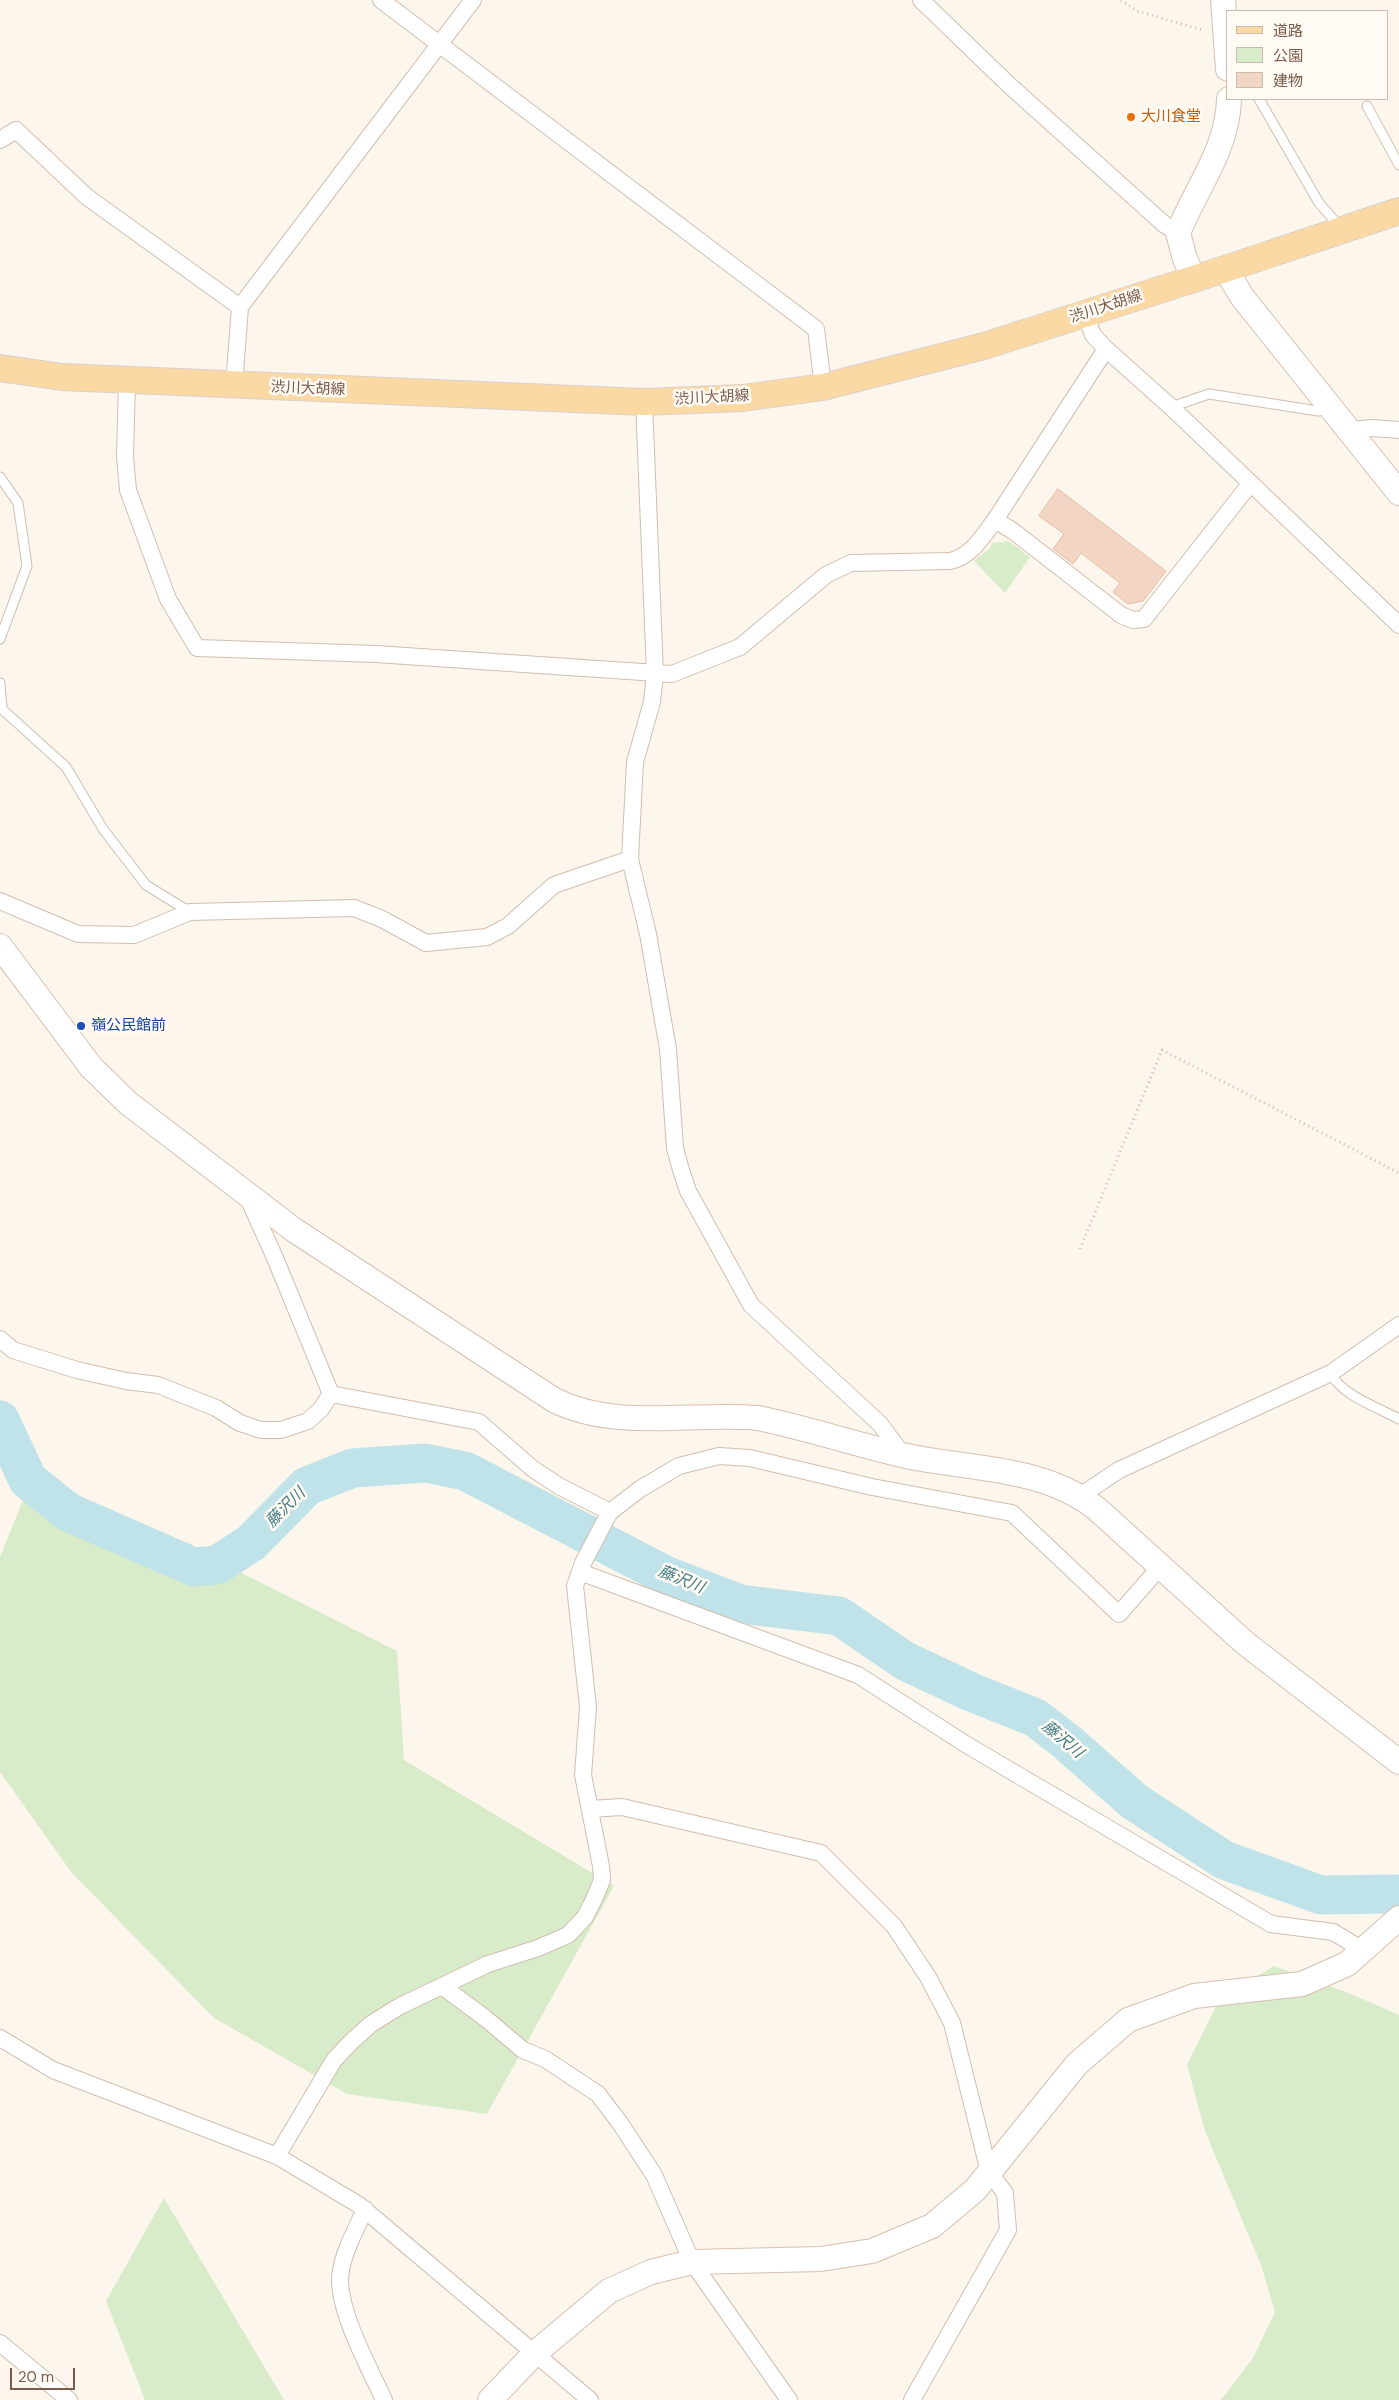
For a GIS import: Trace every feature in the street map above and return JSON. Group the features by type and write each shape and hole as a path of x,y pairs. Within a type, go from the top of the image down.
{"main road":[{"name":"渋川大胡線","path":"0,368 62,377 234,386 644,402 743,398 824,387 938,359 1226,269 1399,211"}],"street":[{"path":"381,0 816,330 824,387"},
{"path":"234,386 240,307 473,0"},
{"path":"921,0 1009,85 1165,225 1178,233"},
{"path":"1222,0 1226,47"},
{"path":"1194,278 1185,259 1178,233 1216,158 1226,123 1228,100"},
{"path":"0,140 16,130 87,197 240,307"},
{"path":"1226,269 1243,298 1350,430 1399,494"},
{"path":"1085,314 1093,335 1106,348 1399,626"},
{"path":"127,381 125,458 128,490 168,599 197,648 376,654 672,674 740,647 826,576 851,563 957,560 977,544 995,520 1106,348"},
{"path":"644,402 655,674 652,702 635,762 630,860 648,934 668,1049 675,1148 688,1191 751,1305 880,1424 903,1455"},
{"path":"1350,430 1372,428 1399,430"},
{"path":"995,520 1013,531 1121,615 1133,620 1144,619 1250,484"},
{"path":"0,901 78,934 134,935 190,912 354,908 382,919 426,943 487,937 508,926 554,885 630,860"},
{"path":"0,946 91,1067 128,1103 294,1230 568,1408 606,1416 726,1416 758,1418 903,1455 1022,1474 1061,1487 1080,1496 1245,1644 1399,1762"},
{"path":"246,1193 331,1394"},
{"path":"1080,1496 1119,1470 1331,1373 1399,1325"},
{"path":"0,1340 13,1350 77,1370 126,1381 158,1385 216,1408 240,1423 261,1430 280,1430 308,1421 321,1409 331,1394"},
{"path":"331,1394 479,1422 533,1469 608,1515"},
{"path":"277,2156 334,2060 371,2024 400,2006 488,1964 538,1948 568,1935 585,1917 602,1880 602,1866 583,1775 588,1708 575,1586 581,1567 608,1515 640,1489 679,1466 719,1456 750,1458 872,1487 1012,1512 1119,1614 1160,1567"},
{"path":"581,1567 858,1675 967,1745 1271,1924 1333,1932 1364,1950"},
{"path":"590,1809 622,1807 821,1853 894,1926 928,1977 952,2023 989,2172 1005,2193 1008,2230 912,2400"},
{"path":"490,2400 534,2354 609,2291 651,2272 692,2262 821,2259 872,2251 932,2226 975,2190 1077,2064 1128,2020 1194,1996 1302,1984 1347,1964 1394,1923"},
{"path":"442,1986 485,2018 523,2050 545,2060 598,2094 654,2174 692,2262 789,2400"},
{"path":"0,2038 53,2070 277,2156 365,2209 590,2400"},
{"path":"365,2209 347,2251 340,2280 344,2306 384,2400"},
{"path":"0,2343 69,2400"}],"lane":[{"path":"1259,100 1319,203 1343,230"},
{"path":"1367,106 1399,165"},
{"path":"1171,408 1209,394 1318,411 1332,409"},
{"path":"0,477 18,503 26,566 0,639"},
{"path":"0,684 2,709 66,767 103,829 146,885 190,912"},
{"path":"1331,1373 1334,1381 1345,1390 1399,1419"}],"path":[{"path":"1121,0 1136,11 1225,36"},
{"path":"1080,1249 1162,1050 1399,1173"}],"green space":[{"path":"1009,541 1030,557 1005,593 974,561 990,548 992,543"},
{"path":"33,1475 154,1529 397,1651 404,1760 614,1886 487,2114 347,2094 214,2018 72,1873 0,1772 0,1557"},
{"path":"1274,1966 1346,1992 1399,2015 1399,2400 1221,2400 1253,2358 1275,2312 1261,2265 1205,2131 1187,2065 1219,2000"},
{"path":"164,2198 284,2400 145,2400 106,2301"}],"building":[{"path":"1058,489 1166,571 1143,601 1128,604 1113,592 1120,583 1081,553 1073,564 1053,549 1064,534 1039,516"}],"waterway":[{"name":"藤沢川","path":"0,1420 28,1480 68,1512 194,1567 217,1565 251,1543 307,1486 353,1468 425,1463 465,1471 667,1576 740,1604 839,1616 905,1661 971,1692 1036,1718 1068,1743 1135,1802 1224,1860 1321,1895 1399,1894"}],"place":[{"name":"大川食堂","path":"1131,117"},
{"name":"嶺公民館前","path":"81,1026"}]}
